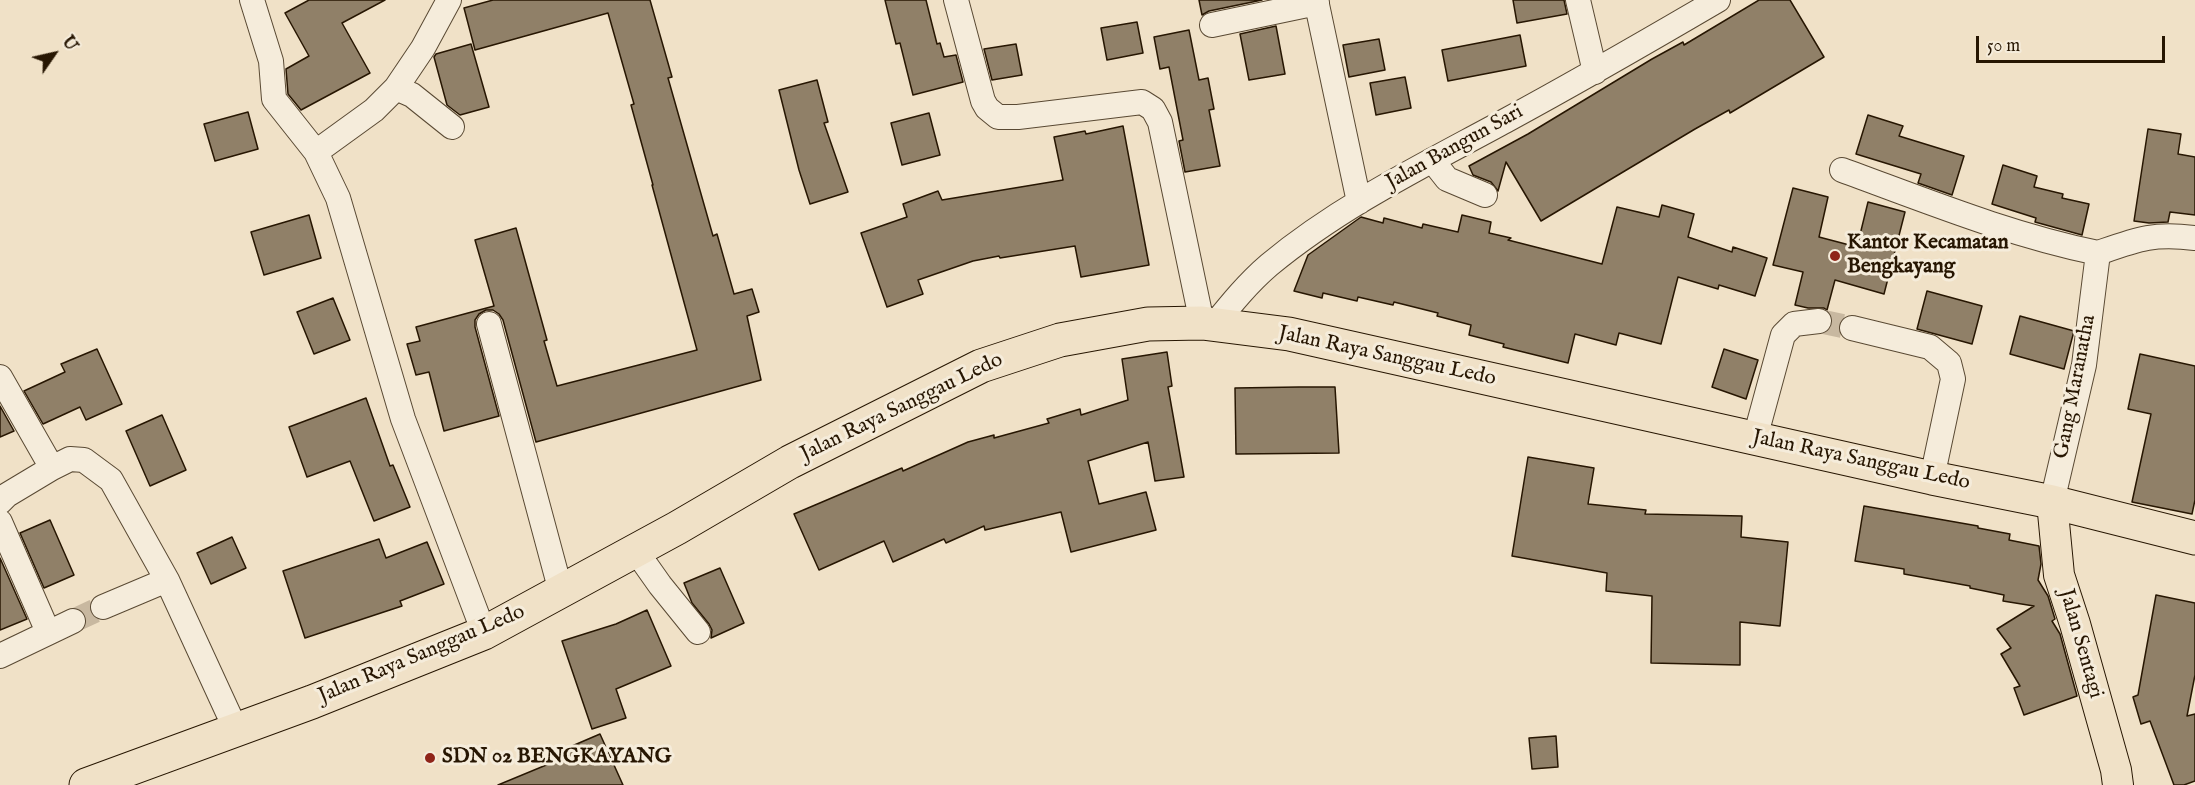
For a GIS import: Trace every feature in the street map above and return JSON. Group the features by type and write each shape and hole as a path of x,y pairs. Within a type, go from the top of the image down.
{"highway":[{"name":"Jalan Raya Sanggau Ledo","path":"95,784 312,702 484,633 636,551 790,462 981,366 1060,340 1148,324 1208,324 1289,334 1932,478 2052,502 2195,538"}],"main road":[{"name":"Jalan Sentagi","path":"2052,502 2059,575 2075,624 2116,770 2118,785"}],"street":[{"path":"252,0 271,61 274,99 316,152 338,198 403,419 484,633"},
{"path":"956,0 984,101 987,108 998,117 1018,117 1142,102 1153,109 1160,122 1208,324"},
{"path":"1578,0 1595,72"},
{"name":"Jalan Bangun Sari","path":"1208,324 1268,266 1309,234 1359,202 1595,72 1718,0"},
{"path":"316,152 374,110 396,88 423,48 444,2"},
{"path":"1212,25 1316,2 1359,202"},
{"path":"396,88 412,95 452,127"},
{"path":"1432,160 1447,179 1485,195"},
{"path":"1842,170 1967,217 2051,243 2098,253 2147,237 2161,235 2195,238"},
{"name":"Gang Maranatha","path":"2052,502 2084,365 2098,253"},
{"path":"1755,438 1783,335 1794,324 1819,321"},
{"path":"489,324 561,592"},
{"path":"1851,328 1930,347 1949,363 1953,379 1932,478"},
{"path":"0,377 52,468"},
{"path":"0,502 7,495 70,459 84,460 111,480 167,580 236,730"},
{"path":"0,522 48,632"},
{"path":"636,551 698,632"},
{"path":"103,607 167,580"},
{"path":"0,656 73,621"}],"building":[{"path":"309,0 385,0 342,23 370,73 301,110 288,94 286,69 309,56 285,13"},
{"path":"493,0 650,0 672,77 668,78 713,236 717,234 734,294 752,289 759,312 747,316 761,380 536,442 503,320 493,310 486,310 475,320 475,327 499,416 444,431 429,372 416,375 407,344 420,341 416,327 494,306 475,240 516,228 547,340 544,341 557,386 697,350 631,105 634,104 608,13 475,50 464,8"},
{"path":"885,0 926,0 937,44 940,43 944,57 956,55 963,82 913,95 900,43 896,44"},
{"path":"1199,0 1262,0 1209,11 1202,15"},
{"path":"1513,0 1564,0 1567,14 1517,23"},
{"path":"1759,0 1790,0 1824,57 1730,113 1729,110 1695,129 1541,221 1506,162 1498,191 1491,182 1473,175 1469,166 1528,134 1652,59 1683,42 1684,45"},
{"path":"1137,22 1143,53 1107,60 1101,28"},
{"path":"1276,26 1285,74 1249,80 1240,34"},
{"path":"1189,30 1199,80 1208,78 1214,109 1209,110 1220,166 1185,172 1179,141 1183,140 1169,67 1160,69 1154,37"},
{"path":"1520,35 1526,66 1448,81 1442,50"},
{"path":"1379,39 1385,70 1349,77 1343,45"},
{"path":"471,44 489,107 460,115 447,105 434,57 436,54"},
{"path":"1016,44 1022,75 992,80 984,49"},
{"path":"1405,77 1411,108 1376,115 1370,83"},
{"path":"817,80 828,122 824,123 848,192 810,204 779,90"},
{"path":"248,112 258,149 215,161 204,124"},
{"path":"929,113 940,155 902,165 891,123"},
{"path":"1868,115 1903,126 1899,136 1964,156 1952,195 1918,183 1921,174 1856,154"},
{"path":"1123,126 1149,265 1081,277 1075,246 1000,258 999,256 973,261 918,280 923,294 887,307 861,233 907,217 903,204 938,191 942,200 1063,180 1054,137 1085,131 1086,134"},
{"path":"2148,129 2181,134 2178,154 2195,157 2195,215 2170,212 2168,222 2134,221"},
{"path":"2003,165 2037,176 2034,187 2063,194 2062,198 2089,204 2082,235 2035,222 2036,218 1992,204"},
{"name":"Kantor Kecamatan Bengkayang","path":"1793,188 1828,197 1819,237 1857,247 1868,202 1905,212 1884,294 1835,280 1827,310 1795,305 1803,272 1773,265"},
{"path":"1662,205 1694,214 1688,237 1732,252 1733,247 1767,258 1755,296 1719,285 1718,289 1678,277 1661,344 1619,333 1616,345 1575,334 1568,363 1503,347 1504,344 1469,335 1471,325 1437,316 1438,313 1394,302 1393,305 1358,297 1357,301 1323,293 1322,298 1294,291 1308,255 1361,217 1383,223 1384,218 1422,228 1423,224 1458,232 1462,215 1491,222 1489,233 1511,238 1508,240 1602,264 1617,207 1659,217"},
{"path":"309,215 321,258 264,275 251,232"},
{"path":"1927,291 1982,306 1972,344 1917,329"},
{"path":"333,298 350,340 314,354 297,312"},
{"path":"2020,316 2074,331 2064,369 2010,354"},
{"path":"97,349 122,404 86,420 80,407 43,424 24,391 65,372 61,364"},
{"path":"1724,349 1758,360 1746,399 1712,387"},
{"path":"1167,352 1172,386 1168,387 1184,477 1155,481 1148,442 1088,461 1099,504 1146,492 1156,530 1071,552 1061,512 985,530 984,526 946,543 944,539 893,562 884,541 819,570 794,514 902,468 903,471 968,442 994,435 994,438 1049,423 1047,419 1080,409 1081,415 1128,400 1122,359"},
{"path":"2140,354 2195,366 2195,500 2192,514 2132,502 2151,414 2128,409"},
{"path":"1335,387 1339,453 1236,454 1235,388"},
{"path":"366,398 390,466 393,465 410,507 374,521 350,461 307,477 289,427"},
{"path":"0,406 14,431 0,437"},
{"path":"162,415 186,470 150,486 126,431"},
{"path":"1528,457 1594,468 1588,504 1646,510 1645,514 1742,516 1741,537 1788,542 1780,626 1740,622 1740,665 1651,663 1652,596 1606,591 1607,573 1512,556"},
{"path":"1864,506 1978,526 1978,528 2010,534 2009,540 2039,546 2041,564 2038,580 2048,596 2055,619 2052,621 2060,634 2077,696 2024,715 2014,688 2020,686 2001,654 2011,648 1997,629 2034,606 2003,601 2004,595 1970,588 1970,586 1904,574 1904,569 1855,561"},
{"path":"50,520 74,575 44,588 20,533"},
{"path":"232,537 246,568 211,584 197,553"},
{"path":"379,539 386,558 427,542 444,584 400,601 402,606 305,638 283,571"},
{"path":"0,558 27,619 0,630"},
{"path":"720,568 744,623 711,638 712,630 692,603 684,583"},
{"path":"2156,595 2195,603 2195,675 2187,716 2195,714 2195,781 2184,785 2174,785 2150,721 2141,724 2133,697 2138,695"},
{"path":"647,610 671,666 616,689 626,718 592,729 562,641 616,624"},
{"path":"600,734 623,785 498,785 568,756 565,749"},
{"path":"1556,736 1558,767 1532,769 1529,738"}],"tunnel":[{"path":"1819,321 1852,328"},
{"path":"73,621 103,607"}],"place":[{"name":"Kantor Kecamatan Bengkayang","path":"1835,256"},
{"name":"SDN 02 BENGKAYANG","path":"430,758"}]}
